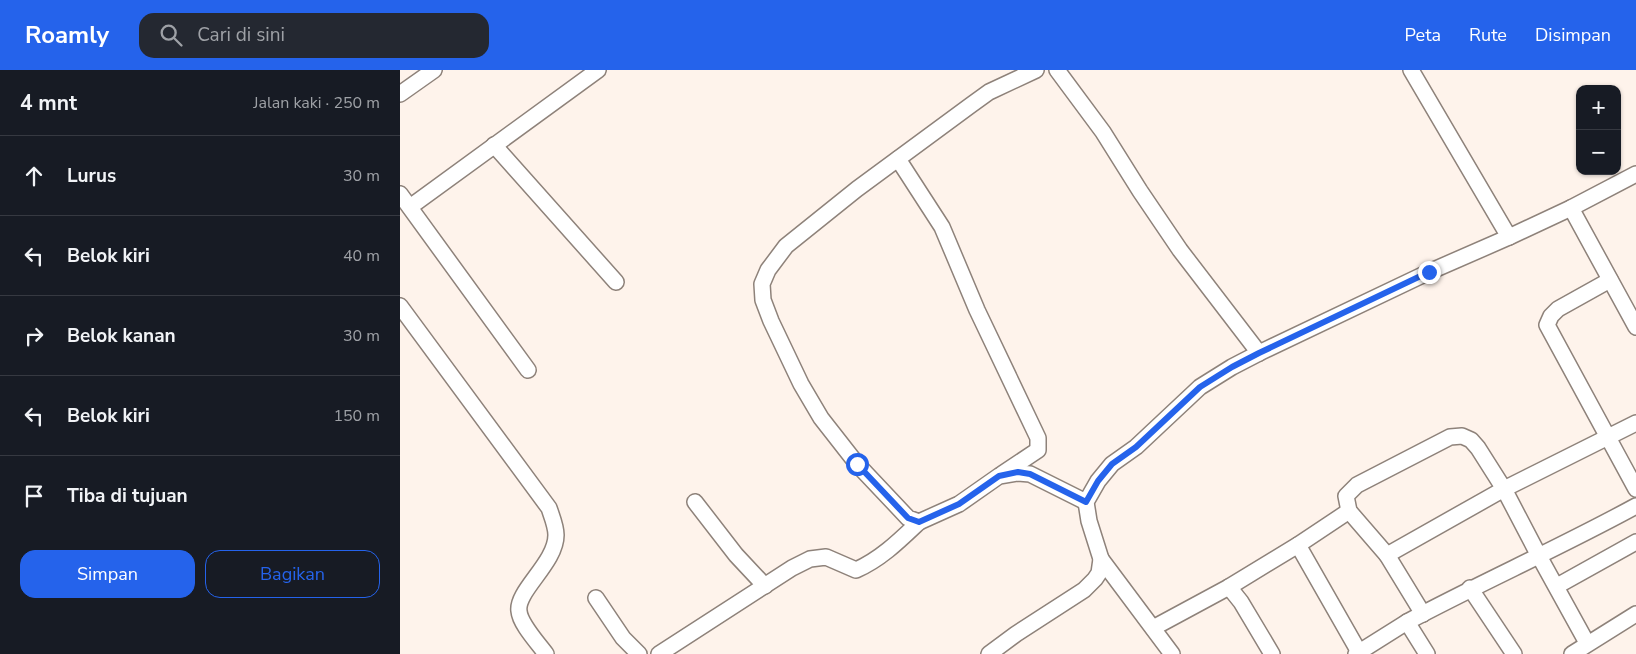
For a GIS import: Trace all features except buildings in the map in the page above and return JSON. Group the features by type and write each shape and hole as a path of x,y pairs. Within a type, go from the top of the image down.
{"street":[{"path":"400,94 434,70"},
{"path":"410,207 598,70"},
{"path":"919,522 908,518 897,507 857,464 821,418 801,384 771,321 763,300 762,284 768,270 786,246 858,189 989,92 1036,70"},
{"path":"1057,70 1103,132 1180,250 1259,353"},
{"path":"1411,70 1509,237"},
{"path":"494,145 616,282"},
{"path":"659,654 792,568 810,559 818,557 834,559 850,569 856,570 866,566 895,546 919,522 959,504 1038,450 1038,438 977,310 942,227 898,159"},
{"path":"1172,654 1101,558 1088,522 1086,502 1098,481 1112,464 1136,447 1200,387 1232,367 1429,272 1571,208 1636,174"},
{"path":"400,194 528,370"},
{"path":"1571,208 1636,327"},
{"path":"1610,280 1558,309 1546,325 1636,490"},
{"path":"400,306 549,508 556,536 553,549 544,568 519,603 519,612 526,627 546,654"},
{"path":"1386,555 1504,489 1636,423"},
{"path":"1423,614 1386,555 1349,511 1346,496 1357,485 1450,437 1462,436 1471,440 1478,448 1504,489 1587,643"},
{"path":"999,476 1018,472 1030,474 1086,502"},
{"path":"695,502 736,555 765,586"},
{"path":"1298,545 1358,653 1406,622 1470,588 1539,556 1636,506"},
{"path":"1153,628 1229,587 1349,511"},
{"path":"1556,586 1636,542"},
{"path":"989,654 1016,634 1084,590 1099,573 1101,558"},
{"path":"1229,587 1241,602 1272,654"},
{"path":"1470,588 1514,654"},
{"path":"596,598 623,638 639,654"},
{"path":"1572,654 1636,614"},
{"path":"1406,622 1427,654"}],"route":[{"path":"857,464 908,518 919,522 959,504 999,476 1018,472 1030,474 1086,502 1098,481 1112,464 1136,447 1200,387 1259,353 1429,272"}]}
